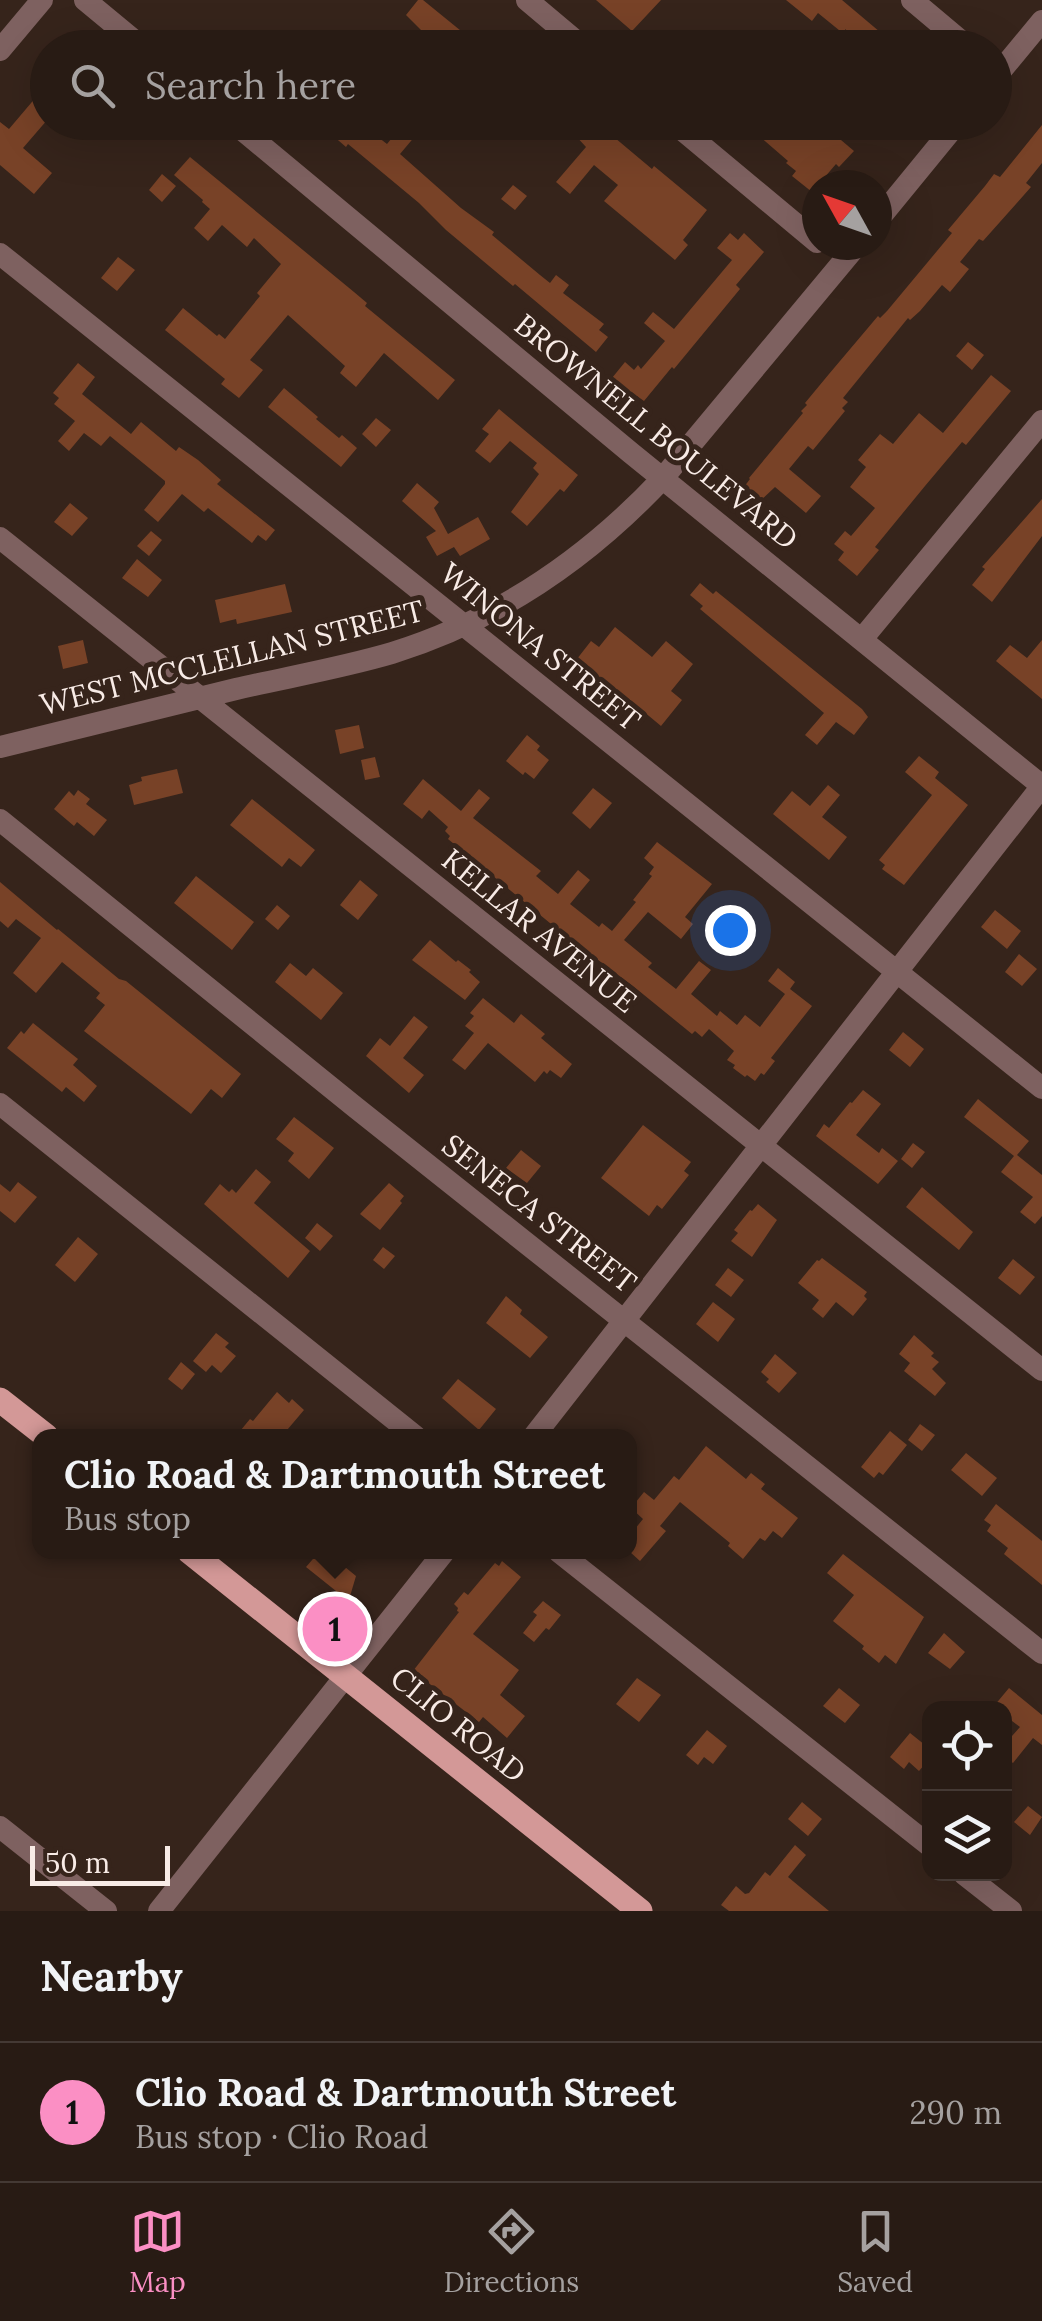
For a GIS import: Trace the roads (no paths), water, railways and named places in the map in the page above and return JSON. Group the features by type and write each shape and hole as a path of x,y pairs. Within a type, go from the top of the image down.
{"main road":[{"path":"0,1400 37,1429"},
{"name":"CLIO ROAD","path":"199,1559 640,1911"}],"street":[{"path":"0,50 42,0"},
{"path":"86,0 122,30"},
{"path":"527,0 563,30"},
{"path":"912,0 948,30"},
{"path":"1012,55 1042,21"},
{"name":"BROWNELL BOULEVARD","path":"255,140 1042,786"},
{"path":"694,140 802,231"},
{"path":"892,203 943,140"},
{"name":"WINONA STREET","path":"0,254 1042,1088"},
{"name":"WEST MCCLELLAN STREET","path":"0,747 378,656 464,626 524,594 606,535 664,478 845,260"},
{"path":"862,639 1042,421"},
{"name":"KELLAR AVENUE","path":"0,538 1042,1370"},
{"path":"539,1429 1042,786"},
{"name":"SENECA STREET","path":"0,820 1042,1654"},
{"path":"0,1104 406,1429"},
{"path":"159,1911 439,1559"},
{"path":"568,1559 922,1840"},
{"path":"0,1827 106,1911"},
{"path":"973,1881 1011,1911"}],"place":[{"name":"Clio Road & Dartmouth Street","path":"335,1629"}]}
